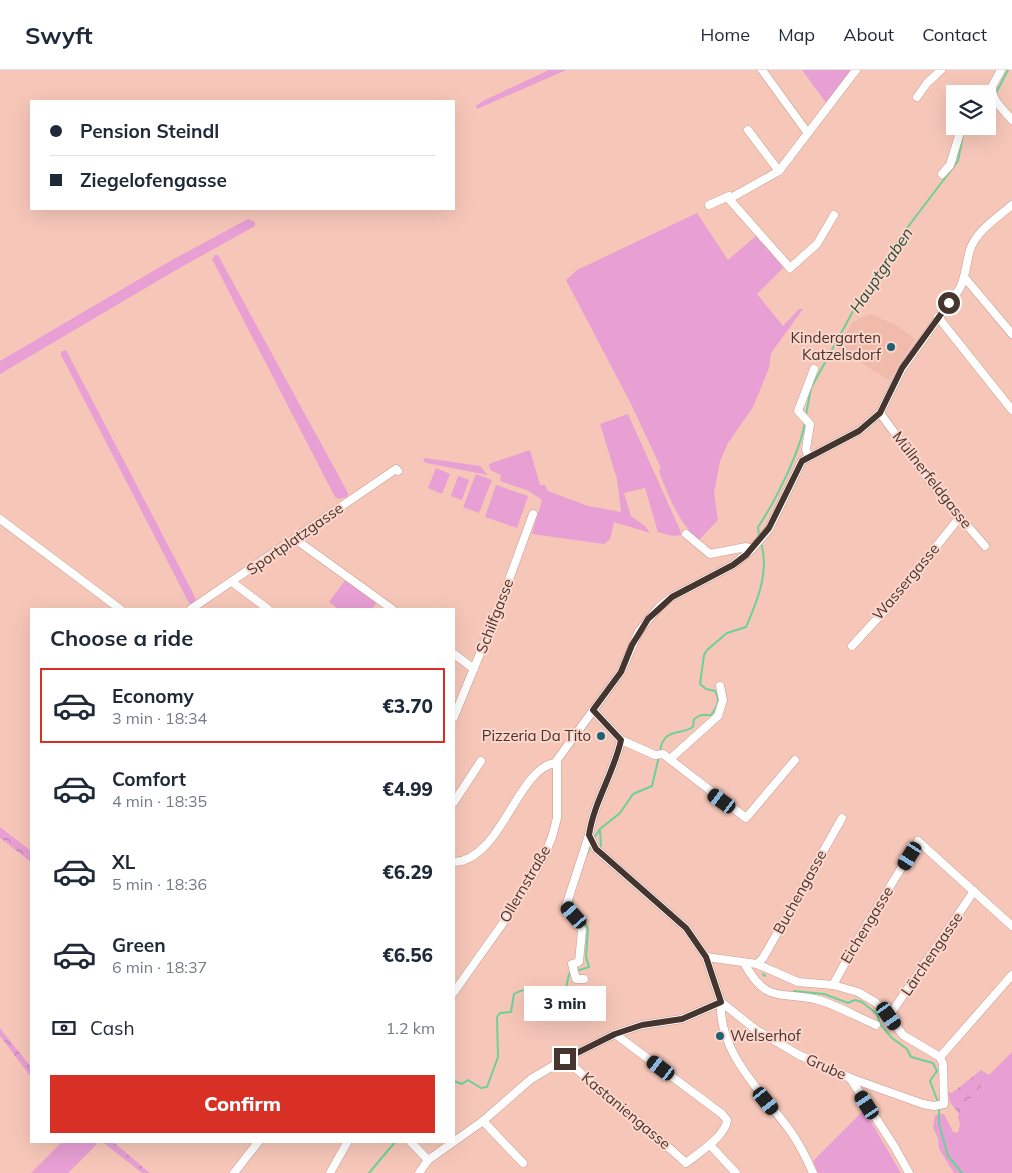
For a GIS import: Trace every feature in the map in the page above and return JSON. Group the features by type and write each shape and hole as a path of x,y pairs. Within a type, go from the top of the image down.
{"street":[{"path":"762,70 807,132"},
{"path":"709,205 729,196 729,198 779,171 788,162 807,132 856,70"},
{"path":"917,97 927,83 941,70"},
{"path":"995,85 1001,70"},
{"path":"996,100 1012,120"},
{"path":"748,130 779,171"},
{"path":"942,174 950,165 959,135"},
{"path":"729,198 790,268 817,244 834,215"},
{"path":"455,863 471,859 505,820 528,784 546,767 556,763 621,672 639,631 659,607 672,597 733,565 755,546 767,532 798,467 808,456 859,431 880,413 902,368 965,278 970,249 980,233 1012,205"},
{"path":"965,278 1012,334"},
{"path":"938,317 1012,410"},
{"path":"808,456 806,449 810,424 798,411 814,369"},
{"name":"Müllnerfeldgasse","path":"880,413 934,487 985,546"},
{"name":"Sportplatzgasse","path":"193,608 396,469 398,471"},
{"name":"Schilfgasse","path":"455,714 533,514"},
{"name":"Wassergasse","path":"852,646 887,608 959,518"},
{"path":"0,519 119,608"},
{"path":"686,534 710,554 755,546"},
{"path":"295,539 391,608"},
{"path":"232,582 267,608"},
{"path":"455,655 474,669"},
{"path":"663,756 718,716 723,700 720,686"},
{"path":"593,710 621,740 663,756 746,818 794,760"},
{"path":"584,979 576,979 572,964 578,962 582,930 566,906 590,837 596,804 616,762 621,740"},
{"path":"455,800 481,761"},
{"name":"Ollernstraße","path":"455,991 508,916 543,859 552,837 556,818 556,763"},
{"name":"Buchengasse","path":"757,964 763,958 842,818"},
{"path":"590,837 596,849 686,928 706,957 721,1002 721,1013 725,1030 738,1060 753,1086 791,1132 813,1173"},
{"name":"Eichengasse","path":"833,984 865,927 918,841 974,891"},
{"path":"974,891 1012,926"},
{"name":"Lärchengasse","path":"889,1016 974,891"},
{"path":"706,957 744,964 757,964 798,982 833,984 858,992 875,1002 889,1016 903,1035 940,1057 1012,974"},
{"path":"744,964 754,980 772,994 781,997 816,999 876,1025"},
{"path":"455,1141 483,1121 531,1079 565,1059 615,1034 642,1025 682,1019 721,1002"},
{"name":"Grube","path":"721,1002 774,1042 850,1078 934,1106 944,1104 943,1064 940,1057"},
{"path":"615,1034 722,1114 727,1120 726,1127 710,1145 736,1173"},
{"name":"Kastaniengasse","path":"565,1059 686,1163 710,1145"},
{"path":"850,1078 894,1146 909,1173"},
{"path":"483,1121 523,1162"},
{"path":"234,1173 257,1143"},
{"path":"330,1173 347,1143"},
{"path":"412,1143 428,1160"},
{"path":"419,1173 428,1160 452,1143"}],"shaded area":[{"path":"870,314 896,325 915,339 889,380 837,348 853,322"}],"green space":[{"path":"549,70 566,70 477,109 476,106 483,101"},
{"path":"802,70 853,70 827,104"},
{"path":"697,213 728,260 756,236 785,266 757,294 783,326 799,309 803,309 771,353 769,368 753,407 728,443 720,461 714,493 718,520 699,540 685,526 675,510 660,474 659,470 661,468 631,404 566,280 577,270"},
{"path":"248,219 255,222 255,226 176,270 0,374 0,361 172,260"},
{"path":"215,255 218,255 348,493 347,497 339,499 335,497 212,259"},
{"path":"66,350 193,593 196,600 193,604 189,603 61,355 61,352"},
{"path":"628,414 681,535 672,536 658,532 645,488 624,493 631,516 645,526 650,533 614,522 610,539 604,544 532,534 542,500 527,490 500,481 501,475 490,470 489,464 530,450 540,485 545,485 548,491 588,506 621,512 617,479 600,424"},
{"path":"425,458 480,466 488,475 426,463 423,461"},
{"path":"436,468 450,474 442,494 428,488"},
{"path":"476,474 492,480 479,513 463,507"},
{"path":"458,476 469,480 462,500 451,496"},
{"path":"496,485 528,496 517,528 485,517"},
{"path":"346,579 377,602 373,608 337,608 329,602"},
{"path":"0,827 30,850 30,861 0,838"},
{"path":"0,1028 30,1066 30,1076 0,1036"},
{"path":"1012,1052 1012,1173 954,1173 939,1149 938,1138 933,1128 935,1115 944,1114 953,1132 958,1133 960,1125 958,1116 966,1102 976,1094 989,1075"},
{"path":"981,1070 989,1075 976,1094 966,1102 959,1114 950,1102 948,1092 952,1093"},
{"path":"864,1110 901,1173 818,1173 813,1161"},
{"path":"61,1143 97,1144 68,1173 31,1173"},
{"path":"104,1143 114,1143 150,1173 142,1173"}],"waterway":[{"name":"Hauptgraben","path":"996,93 1008,70"},
{"name":"Hauptgraben","path":"806,415 811,388 863,293 904,232 958,161 963,135"},
{"name":"Hauptgraben","path":"759,536 758,527 786,476 798,448 805,422"},
{"name":"Hauptgraben","path":"660,751 665,738 673,733 693,727 694,719 701,715 711,715 716,706 718,697 715,691 706,689 700,684 704,655 707,650 727,633 746,627 758,597 763,575 764,564 761,543"},
{"name":"Hauptgraben","path":"594,838 600,829 620,813 633,794 652,786 659,756"},
{"path":"600,831 601,846"},
{"name":"Hauptgraben","path":"587,854 591,844"},
{"name":"Hauptgraben","path":"572,898 573,904 588,928 586,957 589,967 576,971"},
{"name":"Hauptgraben","path":"455,1081 462,1084 468,1080 481,1088 487,1087 498,1057 497,1017 500,1013 511,1012 514,994 524,990 533,993 541,990 562,990 566,988 569,974 572,972"},
{"path":"794,991 824,994 848,1003 855,1000 862,1002 877,1014 880,1024 892,1038 907,1049 911,1057 933,1063 937,1071 930,1081 938,1102"},
{"path":"939,1107 939,1124 948,1156 962,1173"},
{"name":"Hauptgraben","path":"369,1173 394,1143"}],"place":[{"name":"Kindergarten Katzelsdorf","path":"891,347"},
{"name":"Pizzeria Da Tito","path":"601,736"},
{"name":"Welserhof","path":"720,1036"}],"route":[{"path":"565,1059 615,1034 642,1025 682,1019 721,1002 706,957 686,928 596,849 589,835 596,804 616,762 621,740 593,710 621,672 639,631 659,607 672,597 733,565 746,555 769,528 802,461 808,456 859,431 874,420 880,413 902,368 949,303"}]}
